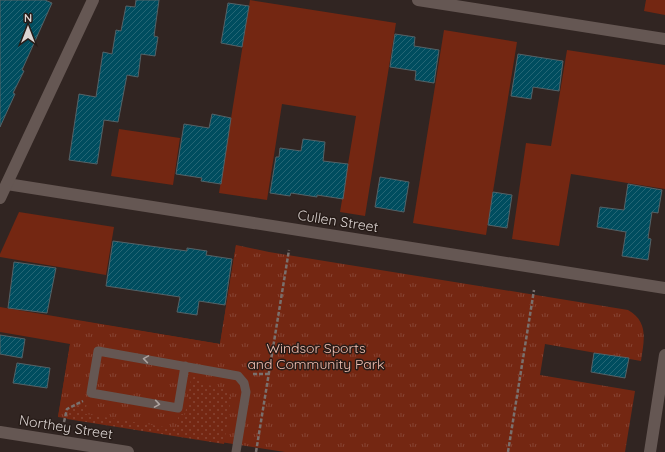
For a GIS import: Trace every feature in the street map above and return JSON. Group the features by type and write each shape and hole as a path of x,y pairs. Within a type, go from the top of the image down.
{"street":[{"path":"0,198 93,0"},
{"path":"418,0 665,39"},
{"name":"Cullen Street","path":"7,184 665,288"},
{"path":"650,452 665,355"},
{"name":"Northey Street","path":"0,432 103,450 128,452"}],"lane":[{"path":"185,366 178,408 91,393 98,351 234,374 244,383 246,392 236,452"}],"path":[{"path":"256,452 289,250"},
{"path":"508,452 534,290"},
{"path":"64,422 67,409 88,399 91,393"}],"green space":[{"path":"250,0 396,23 365,216 340,212 356,116 282,104 267,200 219,193"},
{"path":"646,0 665,0 665,15 644,11"},
{"path":"444,30 517,42 486,235 413,223"},
{"path":"567,50 665,65 665,189 571,174 559,246 512,239 526,143 551,146"},
{"path":"119,129 180,138 173,185 111,176"},
{"path":"19,212 114,227 106,275 0,257"},
{"path":"236,245 242,338 58,417 70,344 0,332 0,307 220,344"},
{"name":"Windsor Sports and Community Park","path":"236,245 269,252 628,310 639,320 644,332 641,361 545,344 540,375 635,391 625,452 285,452 58,417 74,320 220,344"},
{"path":"195,376 203,384 227,389 231,398 224,444 67,419 70,409 87,402 85,414 176,429 179,414 185,415 191,379"}],"building":[{"path":"0,0 45,0 52,3 22,70 24,71 13,93 15,94 0,127"},
{"path":"136,0 159,0 154,36 158,37 155,56 141,54 138,77 127,75 118,122 104,120 97,164 69,160 79,94 96,97 103,52 112,54 116,30 121,31 126,6 135,7"},
{"path":"228,3 249,6 242,47 221,43"},
{"path":"395,34 415,37 414,46 439,50 434,83 415,80 416,71 390,67"},
{"path":"518,54 563,61 559,91 533,87 531,99 511,96"},
{"path":"212,114 231,118 221,184 201,181 202,178 176,174 184,124 209,128"},
{"path":"303,139 325,142 323,161 348,164 343,199 317,195 317,197 291,193 290,196 270,193 276,157 279,157 280,148 301,151"},
{"path":"380,177 409,182 404,212 375,207"},
{"path":"628,184 662,190 658,213 652,212 648,238 651,239 648,260 622,256 626,232 597,227 600,207 624,210"},
{"path":"493,192 512,195 507,228 488,225"},
{"path":"113,241 187,251 187,248 207,251 206,255 232,259 225,305 199,301 197,315 177,312 180,297 106,286"},
{"path":"14,262 56,268 47,313 8,308"},
{"path":"0,335 25,339 22,358 0,354"},
{"path":"594,353 629,358 625,378 591,372"},
{"path":"17,363 50,368 47,388 13,383"}]}
